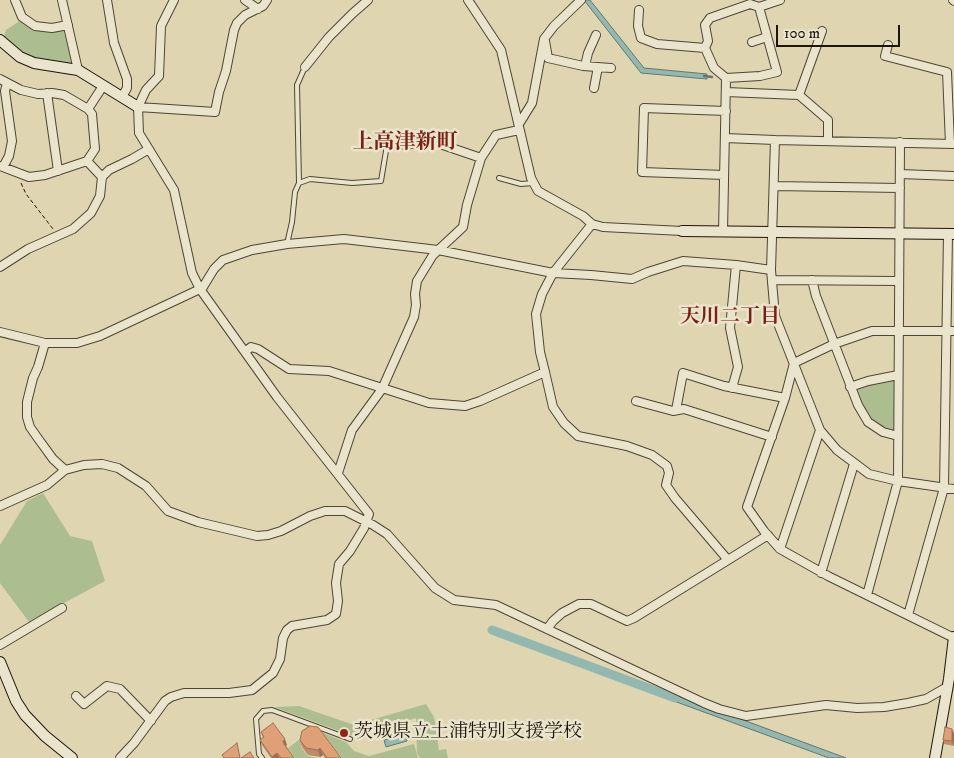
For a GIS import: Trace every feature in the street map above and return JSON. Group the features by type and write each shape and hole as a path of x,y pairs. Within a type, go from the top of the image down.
{"street":[{"path":"15,0 22,17 36,26 52,28 68,25"},
{"path":"62,0 78,70"},
{"path":"107,0 114,43 128,79 127,88 122,97"},
{"path":"120,758 134,743 165,701 171,697 184,694 229,694 252,690 268,679 273,673 280,659 286,630 292,626 327,620 336,614 338,564 350,551 367,522 369,514 277,397 200,289 192,273 174,190 139,133 138,107 146,90 158,76 161,26 174,0"},
{"path":"244,0 258,9"},
{"path":"0,40 20,57 34,63 78,70 138,107 215,112 237,23 245,15 263,6 267,0"},
{"path":"305,67 329,37 368,0"},
{"path":"468,0 501,50 531,178 538,190 583,216 592,224 603,227 682,231 951,234 950,331 944,488 908,615"},
{"path":"338,473 352,430 382,389 414,317 417,281 428,260 463,227 467,204 481,158 496,135 519,127 532,103 544,39 554,26 581,0"},
{"path":"759,7 777,72 760,76 726,78 714,68 705,48 708,40 705,24 710,18 750,4 759,7 780,0"},
{"path":"639,10 638,26 641,38 658,44 705,48"},
{"path":"799,95 822,32"},
{"path":"585,66 588,53 596,35"},
{"path":"752,42 767,37"},
{"path":"544,39 548,58 585,66 611,68"},
{"path":"725,138 952,144 947,72 885,56 888,45"},
{"path":"594,88 598,67"},
{"path":"723,232 726,78"},
{"path":"4,81 21,90 38,94 64,95 88,109 92,114 94,149 87,161 58,171 29,177 2,167 9,156 12,141 4,81"},
{"path":"88,109 103,86"},
{"path":"726,92 799,95 828,120 828,141"},
{"path":"47,93 58,171"},
{"path":"724,175 642,172 644,108 726,111"},
{"path":"775,140 771,270 774,316 820,430 837,450 869,474 898,481 954,489"},
{"path":"867,596 898,481 900,142"},
{"path":"387,145 437,143 481,158"},
{"path":"0,267 28,249 73,229 91,213 100,196 102,177 109,170 149,149"},
{"path":"87,161 102,177"},
{"path":"900,174 954,176"},
{"path":"774,186 900,188"},
{"path":"592,224 553,273 542,294 536,314 540,352 553,407 564,423 578,436 627,446 652,456 667,466 669,473 666,485 728,560"},
{"path":"0,332 45,344 77,344 100,336 200,289 223,260 252,250 287,244 344,239 438,250 553,273 632,279 683,261 771,270"},
{"path":"732,388 738,367 730,328 736,265"},
{"path":"772,280 899,281"},
{"path":"812,280 816,296 858,405 868,422 884,432 898,436"},
{"path":"794,363 863,332 899,330 950,331"},
{"path":"45,344 27,402 27,417 30,427 37,437 53,459 65,470"},
{"path":"246,351 251,348 258,349 280,365 289,369 329,371 429,403 465,406 544,372"},
{"path":"794,363 785,398 747,507 780,549 822,573 954,638 950,682 935,758"},
{"path":"676,410 683,373 732,388 785,398"},
{"path":"850,387 874,379 898,375"},
{"path":"636,401 673,411 684,409 772,437"},
{"path":"780,549 820,430"},
{"path":"0,506 47,485 65,470 84,464 102,464 118,468 146,486 168,511 198,522 257,536 268,536 325,511 345,511 387,534 441,592 454,600 496,605 704,703 746,716 826,705 857,708 884,707 926,699 950,682"},
{"path":"822,573 854,464"},
{"path":"548,629 552,621 579,604 591,604 627,621 768,535"},
{"path":"0,645 62,608"},
{"path":"0,662 16,701 25,715 45,736 72,758"},
{"path":"84,704 107,686 120,689 151,721"},
{"path":"76,696 91,712"}],"lane":[{"path":"287,244 292,222 295,192 299,183 296,85 305,67"},
{"path":"299,183 310,179 352,183 381,181 387,145"},
{"path":"499,178 521,184 534,183"},
{"path":"262,758 259,754 256,719 263,712 272,710 350,739"}],"path":[{"path":"17,172 26,194 58,236"}],"green space":[{"path":"21,20 67,28 75,68 21,54 3,39 6,30"},
{"path":"891,378 894,381 894,429 891,431 871,420 856,397 856,388"},
{"path":"43,493 70,536 92,541 105,581 29,622 0,583 0,545 27,501"},
{"path":"426,704 434,717 439,750 446,749 448,758 420,758 417,753 416,718 353,736 274,707 299,706 354,725"},
{"path":"323,733 346,742 354,751 369,756 414,744 418,758 342,758"},
{"path":"303,737 301,747 308,756 317,758 295,758 288,748"}],"water":[{"path":"584,0 590,0 644,68 707,74 707,79 641,73"},
{"path":"665,691 846,758 829,758 663,697"},
{"path":"405,734 407,741 386,747 384,740"}],"building":[{"path":"273,723 285,739 283,741 284,744 294,758 281,758 277,753 272,757 260,740 264,737 261,732"},
{"path":"310,726 318,727 341,758 327,758 320,748 318,750 306,748 300,740 302,731"},
{"path":"945,727 952,729 952,741 943,740"},
{"path":"237,743 240,758 224,758 222,755"},
{"path":"250,752 254,758 241,758"}],"waterway":[{"path":"704,76 712,77"},
{"path":"492,630 675,698"}],"place":[{"name":"茨城県立土浦特別支援学校","path":"344,733"}],"district":[{"name":"上高津新町","path":"405,144"},
{"name":"天川二丁目","path":"730,318"}]}
